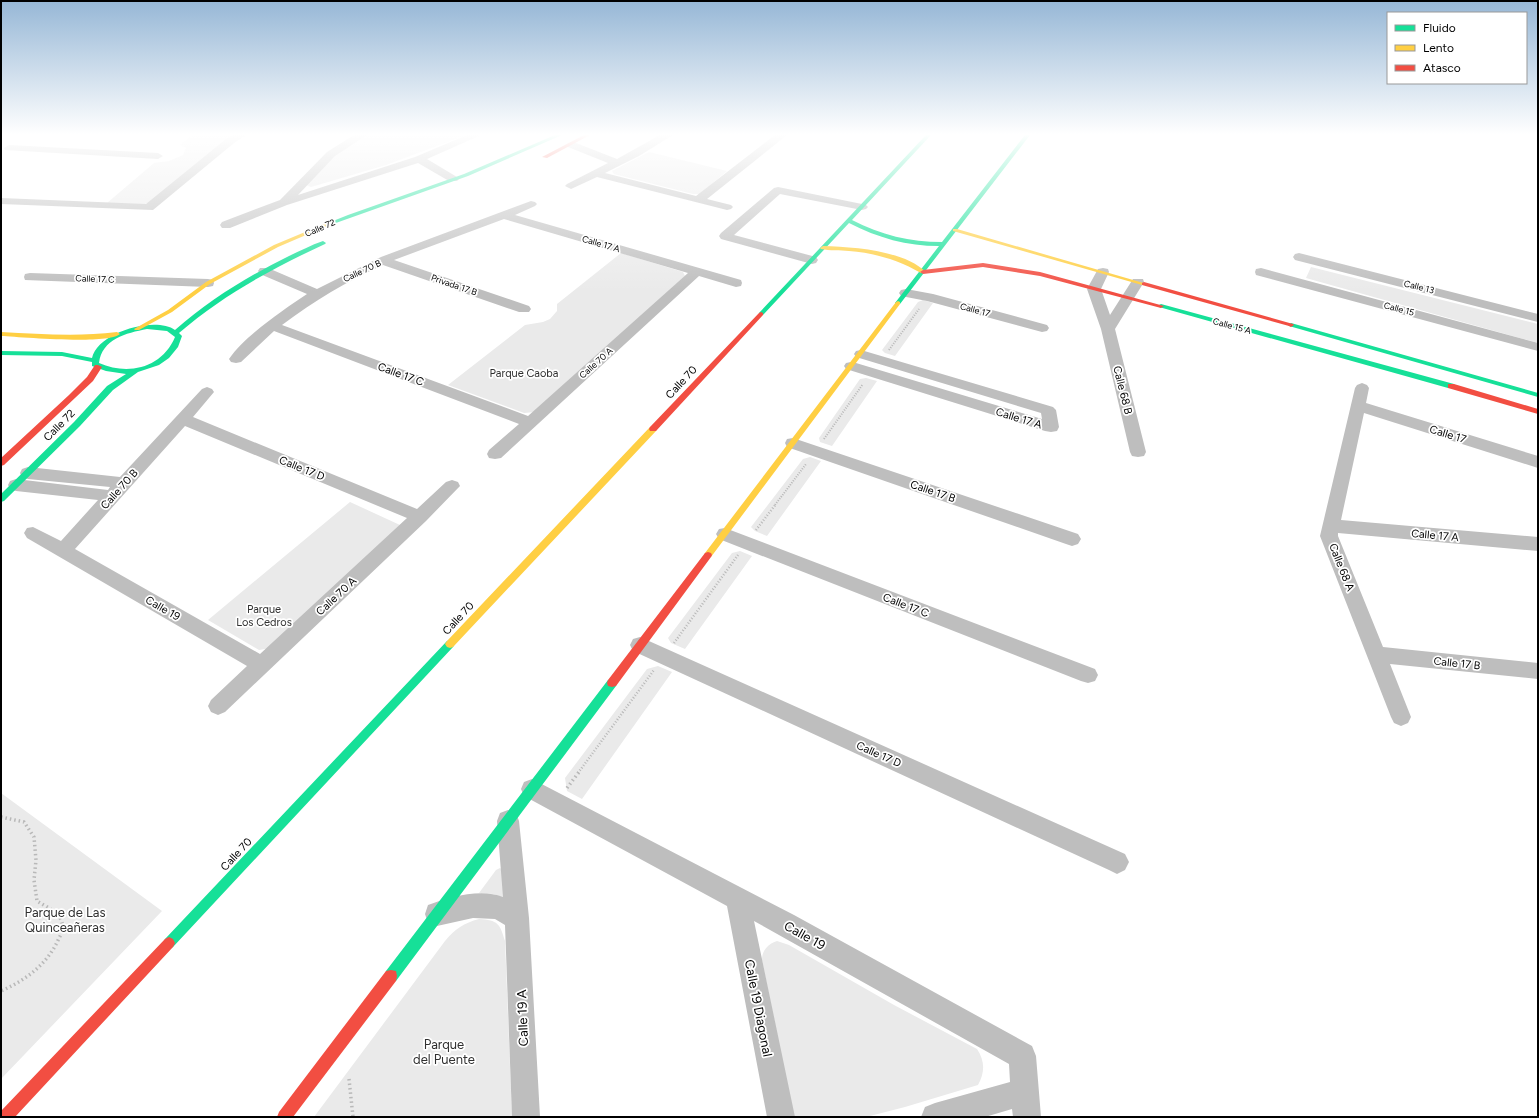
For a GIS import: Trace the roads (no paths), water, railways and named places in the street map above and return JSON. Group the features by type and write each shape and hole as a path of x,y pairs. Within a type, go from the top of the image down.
{"main road":[{"path":"434,187 443,193"},
{"name":"Calle 72","path":"137,329 170,311 208,283 270,250 353,214 391,205 434,187"},
{"name":"Calle 70","path":"5,1117 880,187"},
{"path":"284,1117 906,293 988,187"},
{"path":"849,221 878,235 897,240 935,245 944,244"},
{"name":"Calle 15 A","path":"955,230 1538,395"},
{"name":"Calle 72","path":"176,332 197,314 264,271 288,258 331,239"},
{"path":"823,248 844,248 883,254 902,260 923,272"},
{"path":"270,250 288,258"},
{"name":"Calle 15 A","path":"923,272 983,265 1040,274 1411,374 1538,412"},
{"path":"1,334 90,338 137,329 164,327 176,332 179,336 179,341 172,352 157,363 136,370 114,372 96,364 62,354 1,353"},
{"name":"Calle 72","path":"1,463 90,379 96,364 98,350 103,344 128,331"},
{"name":"Calle 72","path":"1,499 77,424 110,388 136,370"}],"street":[{"path":"1,200 149,208 174,187"},
{"path":"283,203 299,187"},
{"path":"226,225 283,203 332,187"},
{"path":"648,187 726,207"},
{"path":"698,200 715,187"},
{"path":"812,260 724,236 778,190 862,207"},
{"name":"Calle 70 B","path":"236,359 249,345 273,326 318,294 346,278 408,250 505,216 531,204"},
{"name":"Calle 17 A","path":"505,216 736,282"},
{"path":"1291,280 1304,242"},
{"name":"Calle 13","path":"1299,257 1538,318"},
{"name":"Privada 17 B","path":"384,261 524,309"},
{"path":"264,271 318,294"},
{"name":"Calle 70 A","path":"495,454 698,271"},
{"path":"1094,289 1103,272"},
{"name":"Calle 15","path":"1261,272 1538,347"},
{"name":"Calle 17 C","path":"30,277 208,283"},
{"path":"1108,329 1138,282"},
{"name":"Calle 68 B","path":"1094,289 1108,329 1138,452"},
{"name":"Calle 17","path":"906,293 928,297 1042,328"},
{"name":"Calle 17 C","path":"273,326 530,422"},
{"name":"Calle 17 A","path":"851,366 1051,427 1048,410 860,354"},
{"name":"Calle 68 A","path":"1362,388 1329,536 1401,717"},
{"name":"Calle 70 B","path":"63,550 207,392"},
{"name":"Calle 17","path":"1358,406 1538,462"},
{"name":"Calle 17 D","path":"183,418 420,517"},
{"name":"Calle 17 B","path":"793,443 1072,539"},
{"path":"28,473 124,483"},
{"path":"16,485 112,496"},
{"name":"Calle 70 A","path":"218,706 452,486"},
{"name":"Calle 17 A","path":"1332,526 1538,544"},
{"name":"Calle 19","path":"33,533 262,665"},
{"name":"Calle 17 C","path":"724,534 1088,675"},
{"name":"Calle 17 D","path":"640,645 1117,862"},
{"name":"Calle 17 B","path":"1376,654 1538,671"},
{"name":"Calle 19","path":"532,789 785,924 1022,1056 1026,1104"},
{"name":"Calle 19 A","path":"508,821 517,918 526,1117"},
{"name":"Calle 19 Diagonal","path":"738,900 781,1117"},
{"path":"437,914 473,906 497,907 517,918"},
{"path":"935,1117 1026,1104"}],"park label":[{"name":"Parque Caoba","path":"524,373"},
{"name":"Parque Los Cedros","path":"264,615"},
{"name":"Parque de Las Quinceañeras","path":"65,920"},
{"name":"Parque del Puente","path":"444,1052"}]}
